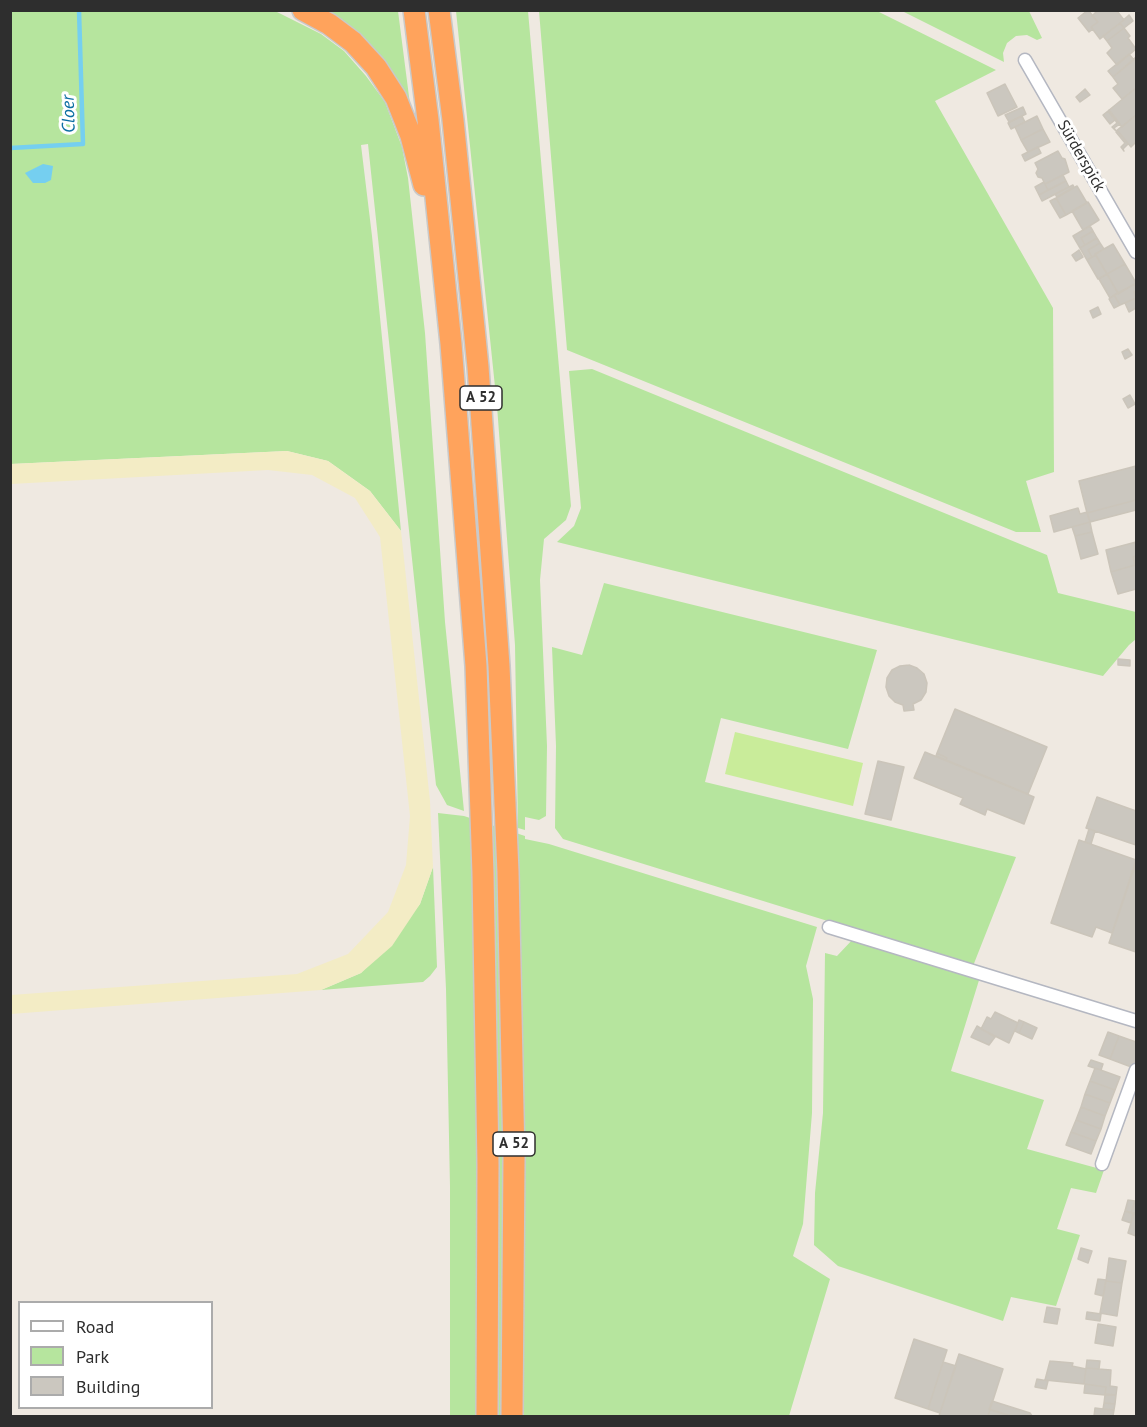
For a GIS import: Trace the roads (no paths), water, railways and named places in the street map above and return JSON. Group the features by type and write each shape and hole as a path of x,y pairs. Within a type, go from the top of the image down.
{"highway":[{"path":"303,10 329,24 352,42 376,67 396,98 411,136 422,178 439,223"},
{"name":"A 52","path":"414,10 451,344 476,666 483,874 488,1164 488,1416"},
{"name":"A 52","path":"439,10 453,120 478,367 499,655 508,872 514,1158 512,1416"}],"street":[{"name":"Sürderspick","path":"1025,60 1137,252"},
{"path":"829,927 1137,1021"},
{"path":"1102,1164 1137,1070"}],"water":[{"path":"43,164 53,166 51,180 45,183 33,183 25,173"}],"waterway":[{"name":"Cloer","path":"10,148 83,144 79,10"}]}
